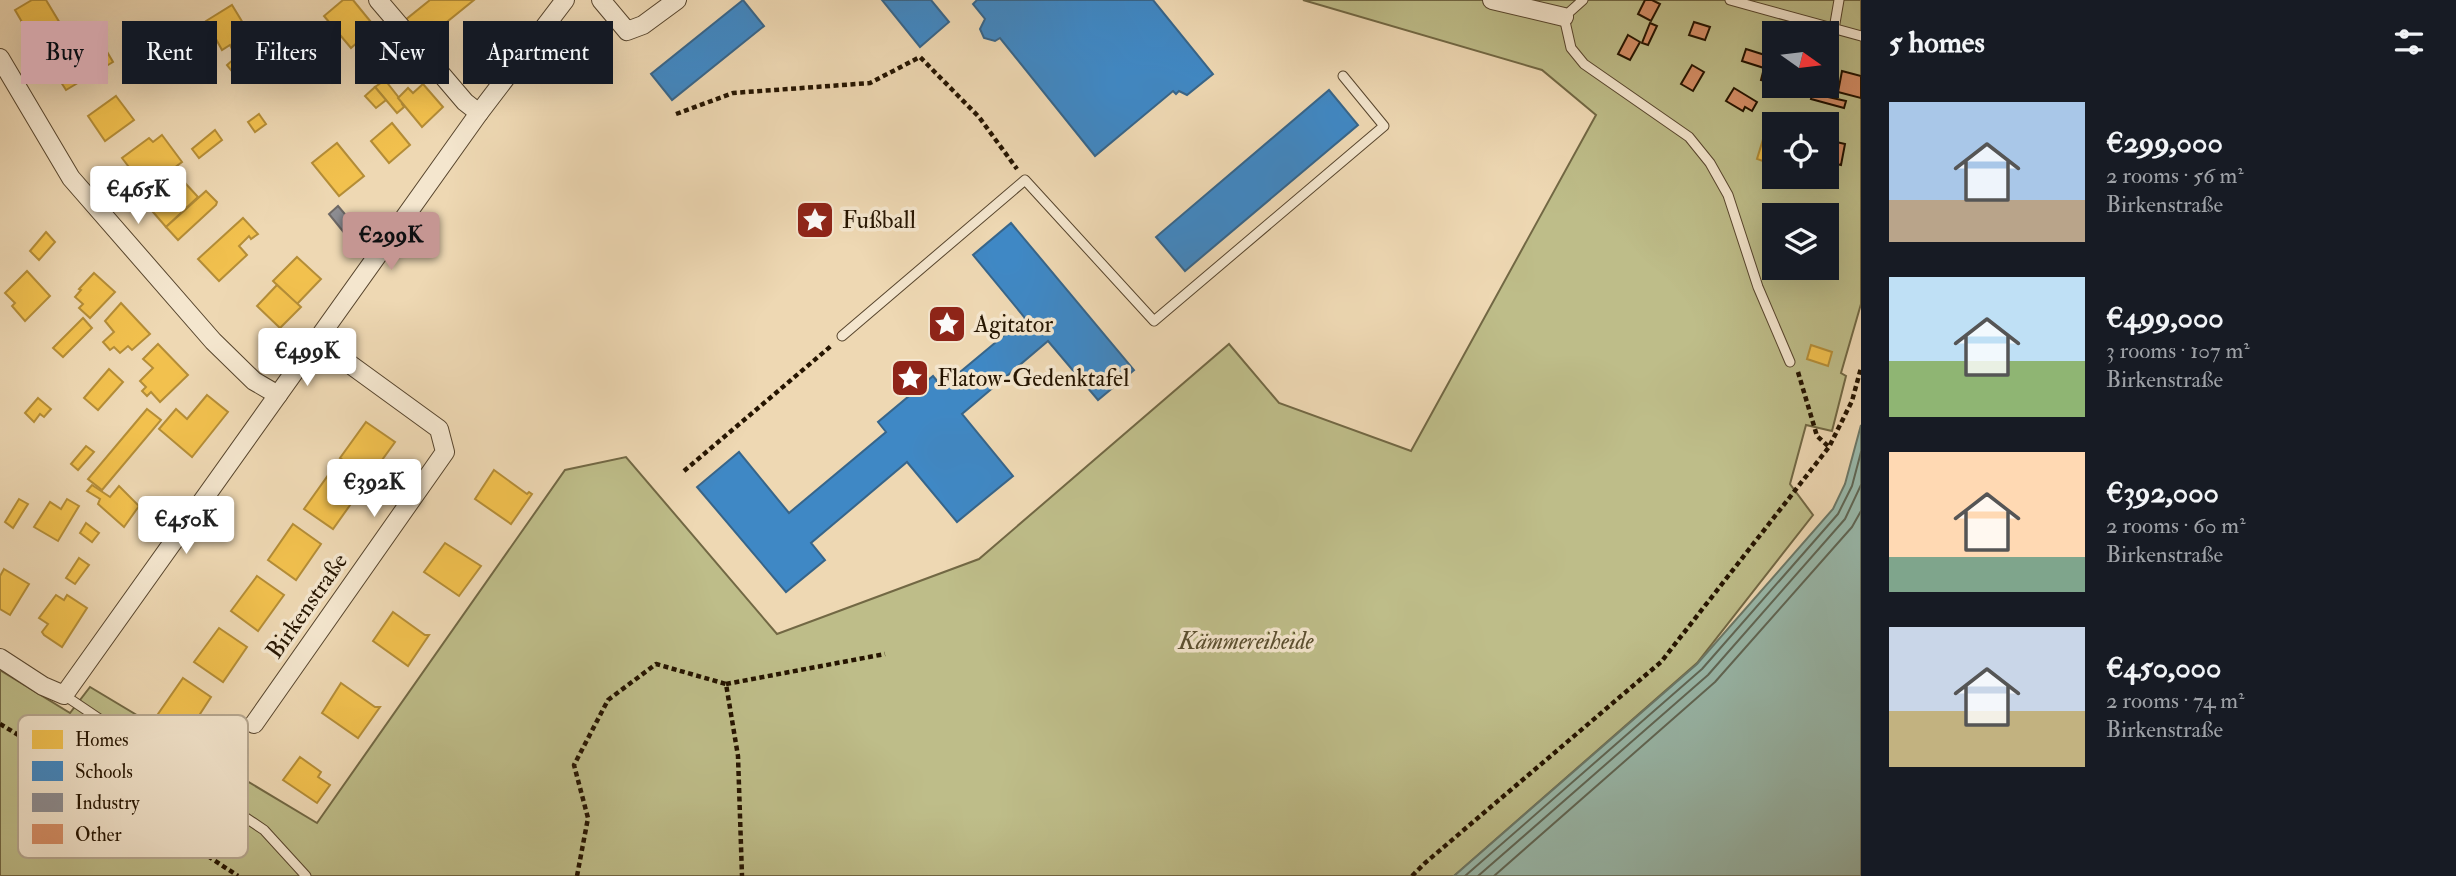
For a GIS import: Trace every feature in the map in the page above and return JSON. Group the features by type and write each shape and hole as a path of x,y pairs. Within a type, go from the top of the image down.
{"street":[{"path":"378,0 465,102 479,113"},
{"path":"0,658 43,686 64,695 479,113 565,0"},
{"path":"601,0 627,31 643,25 677,0"},
{"path":"1492,0 1564,17"},
{"path":"0,58 71,178 213,341 254,381 278,396"},
{"name":"Birkenstraße","path":"254,724 445,452 439,429 318,341"}],"lane":[{"path":"1583,0 1564,17 1571,48 1584,64 1689,137 1710,163 1728,195 1758,287 1790,362"},
{"path":"1731,0 1806,21"},
{"path":"1835,21 1839,0"},
{"path":"1839,30 1861,36"},
{"path":"842,336 1025,180 1154,321 1384,126 1343,76"},
{"path":"64,695 94,715"},
{"path":"248,819 264,830 306,876"}],"path":[{"path":"676,114 733,93 870,83 920,57 979,117 1025,180"},
{"path":"684,471 842,336"},
{"path":"1790,362 1796,367 1817,436 1829,447"},
{"path":"1412,876 1661,662 1829,447 1852,401 1861,368"},
{"path":"577,876 588,818 574,765 608,700 656,664 726,684 885,654"},
{"path":"726,684 738,756 742,876"},
{"path":"0,724 18,735"},
{"path":"211,858 238,876"}],"green space":[{"name":"Kämmereiheide","path":"1303,0 1861,0 1861,304 1841,373 1846,376 1832,431 1806,425 1790,484 1813,515 1697,663 1454,876 0,876 0,670 70,713 90,687 137,715 18,715 18,858 248,858 248,782 317,823 565,470 626,457 777,634 979,559 1229,344 1279,403 1411,451 1596,115 1542,70"}],"water":[{"path":"1861,425 1861,876 1454,876 1697,664 1833,509 1845,484"}],"building: Homes":[{"path":"32,0 46,0 59,21 21,21 15,10"},
{"path":"343,0 353,0 370,21 355,21 355,44 351,48 341,36 341,21 328,21 324,16"},
{"path":"430,0 474,0 448,21 404,21"},
{"path":"232,5 242,21 231,21 231,47 230,45 222,50 217,41 217,21 206,21"},
{"path":"62,84 76,84 66,90"},
{"path":"388,84 404,107 397,113 375,87"},
{"path":"423,84 443,107 422,127 398,98 408,88 413,93"},
{"path":"375,87 386,100 376,108 365,96"},
{"path":"116,96 134,120 105,141 88,116"},
{"path":"259,114 266,124 255,132 248,122"},
{"path":"392,123 410,145 389,163 371,141"},
{"path":"215,130 222,140 199,158 192,149"},
{"path":"162,135 182,162 154,183 150,178 142,184 122,158 149,138 153,142"},
{"path":"337,143 364,176 339,196 312,163"},
{"path":"1762,143 1762,161 1757,159"},
{"path":"186,184 198,197 166,227 153,212"},
{"path":"206,191 217,202 216,205 178,240 166,227"},
{"path":"243,218 258,234 251,239 249,236 239,246 247,255 219,281 198,259"},
{"path":"46,232 55,242 39,260 30,251"},
{"path":"297,257 321,279 297,304 273,281"},
{"path":"27,271 50,296 25,321 12,306 15,303 5,293"},
{"path":"94,273 115,292 90,318 79,308 83,304 75,297"},
{"path":"277,285 301,307 280,328 257,306"},
{"path":"121,303 150,334 132,350 128,346 120,353 114,347 110,350 103,342 114,332 105,321"},
{"path":"83,318 92,328 63,357 53,348"},
{"path":"158,344 188,375 160,402 151,392 147,396 142,391 146,387 140,381 153,368 143,359"},
{"path":"1811,345 1832,352 1828,366 1807,359"},
{"path":"109,369 123,382 98,410 84,398"},
{"path":"207,395 228,412 192,457 159,429 176,409 187,419"},
{"path":"38,398 51,409 44,417 40,414 34,422 25,413"},
{"path":"147,409 161,420 102,490 88,479"},
{"path":"366,422 395,442 369,478 340,458"},
{"path":"86,446 94,452 78,470 71,464"},
{"path":"494,470 527,494 532,494 511,524 475,499"},
{"path":"329,474 358,494 333,529 304,509"},
{"path":"92,485 110,497 119,486 139,506 124,527 98,504 100,499 87,491"},
{"path":"19,499 28,504 13,528 5,522"},
{"path":"67,499 79,506 58,541 34,527 50,502 61,509"},
{"path":"86,523 99,533 92,542 80,533"},
{"path":"293,524 321,544 296,580 268,560"},
{"path":"445,543 481,566 459,596 424,572"},
{"path":"79,558 89,565 75,584 66,578"},
{"path":"4,569 29,584 10,615 0,609 0,576"},
{"path":"257,576 284,595 258,631 231,611"},
{"path":"56,595 64,600 67,595 87,608 62,647 44,635 42,632 48,624 39,618"},
{"path":"393,612 425,635 429,635 408,666 373,641"},
{"path":"219,628 247,647 223,682 194,662"},
{"path":"183,678 211,697 199,715 158,714"},
{"path":"341,683 375,707 380,707 358,738 322,713"},
{"path":"300,757 321,772 318,777 330,785 317,803 283,780"}],"building: Schools":[{"path":"743,0 764,26 672,100 651,74"},
{"path":"882,0 931,0 949,22 920,47"},
{"path":"977,0 1153,0 1213,74 1187,95 1173,91 1095,156 1000,38 995,41 984,38 980,29 985,19 973,4"},
{"path":"1329,90 1358,125 1185,271 1156,237"},
{"path":"1011,223 1134,370 1098,400 1048,341 962,414 1013,476 957,522 907,462 811,543 825,560 786,592 697,487 739,452 789,513 886,432 878,422 933,376 942,387 1025,318 973,255"}],"building: Industry":[{"path":"338,206 356,227 346,235 329,214"}],"building: Other":[{"path":"1645,0 1660,4 1651,21 1638,14"},
{"path":"1694,22 1710,27 1705,40 1689,35"},
{"path":"1650,23 1657,26 1648,45 1642,43"},
{"path":"1628,35 1640,42 1630,60 1618,54"},
{"path":"1746,49 1762,54 1762,67 1742,61"},
{"path":"1692,65 1704,72 1693,91 1681,84"},
{"path":"1842,71 1861,76 1861,98 1839,92"},
{"path":"1734,88 1757,102 1752,111 1745,107 1743,111 1726,101"},
{"path":"1832,98 1846,101 1844,108 1811,99"},
{"path":"1839,143 1845,144 1839,165"}],"place":[{"name":"Fußball","path":"815,220"},
{"name":"Agitator","path":"947,324"},
{"name":"Flatow-Gedenktafel","path":"910,378"}]}
